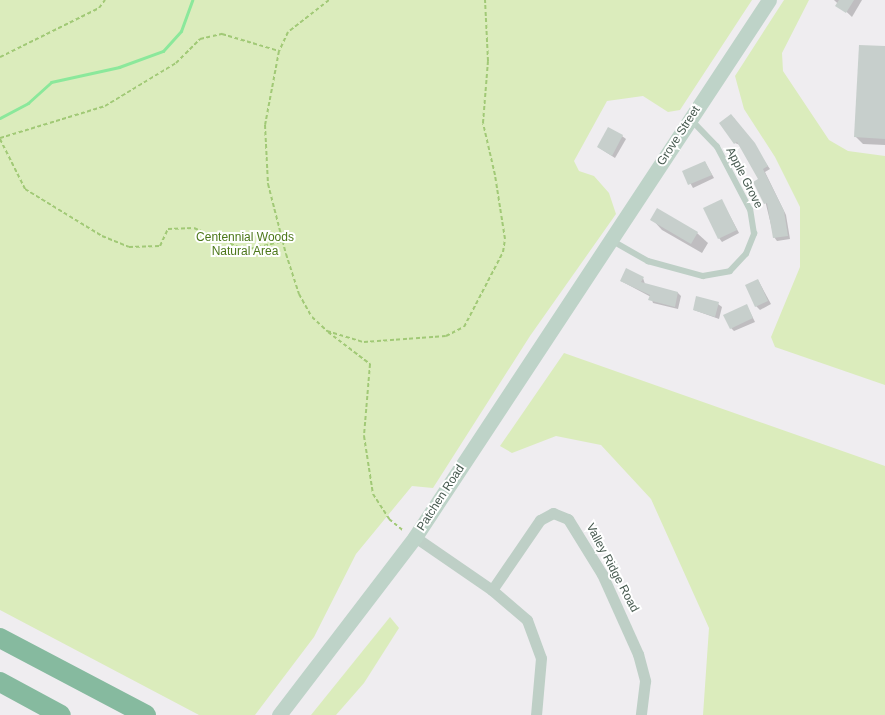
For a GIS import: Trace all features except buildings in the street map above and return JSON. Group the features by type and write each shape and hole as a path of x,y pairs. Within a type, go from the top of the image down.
{"highway":[{"path":"0,638 146,715"},
{"path":"0,682 61,715"}],"street":[{"name":"Grove Street","path":"590,272 768,0"},
{"name":"Patchen Road","path":"281,713 415,537 590,272"},
{"name":"Valley Ridge Road","path":"492,590 540,520 553,514 568,519 602,574 638,654 645,681 641,715"},
{"path":"415,537 492,590 527,620 537,641 541,658 536,715"}],"lane":[{"name":"Apple Grove","path":"610,240 648,261 703,276 730,271 746,254 755,230 750,210 717,147 690,120"}],"path":[{"path":"0,57 99,8 105,0"},
{"path":"329,0 288,32 279,51 265,125 268,184 299,294 312,318 370,364 364,436 373,494 389,518 415,537"},
{"path":"327,331 364,342 446,336 464,327 503,252 505,239 495,175 483,123 488,61 484,0"},
{"path":"279,51 222,34 200,39 176,63 105,106 0,139 25,188 102,236 129,247 160,246 168,229 194,228 245,250 283,241"}],"green space":[{"name":"Centennial Woods Natural Area","path":"0,0 752,0 680,110 668,112 643,96 607,101 574,161 579,171 594,176 609,193 616,214 530,336 433,488 412,486 356,554 314,637 255,715 199,715 0,610"},
{"path":"784,0 809,0 782,53 783,71 829,140 848,151 885,156 885,385 775,347 771,337 800,267 800,207 775,157 744,109 735,76"},
{"path":"564,353 885,466 885,715 703,715 709,628 651,499 601,445 556,436 512,453 500,446"},
{"path":"390,617 399,628 364,683 336,715 311,715"}],"waterway":[{"path":"0,118 28,103 51,82 119,67 163,51 181,31 192,0"}]}
